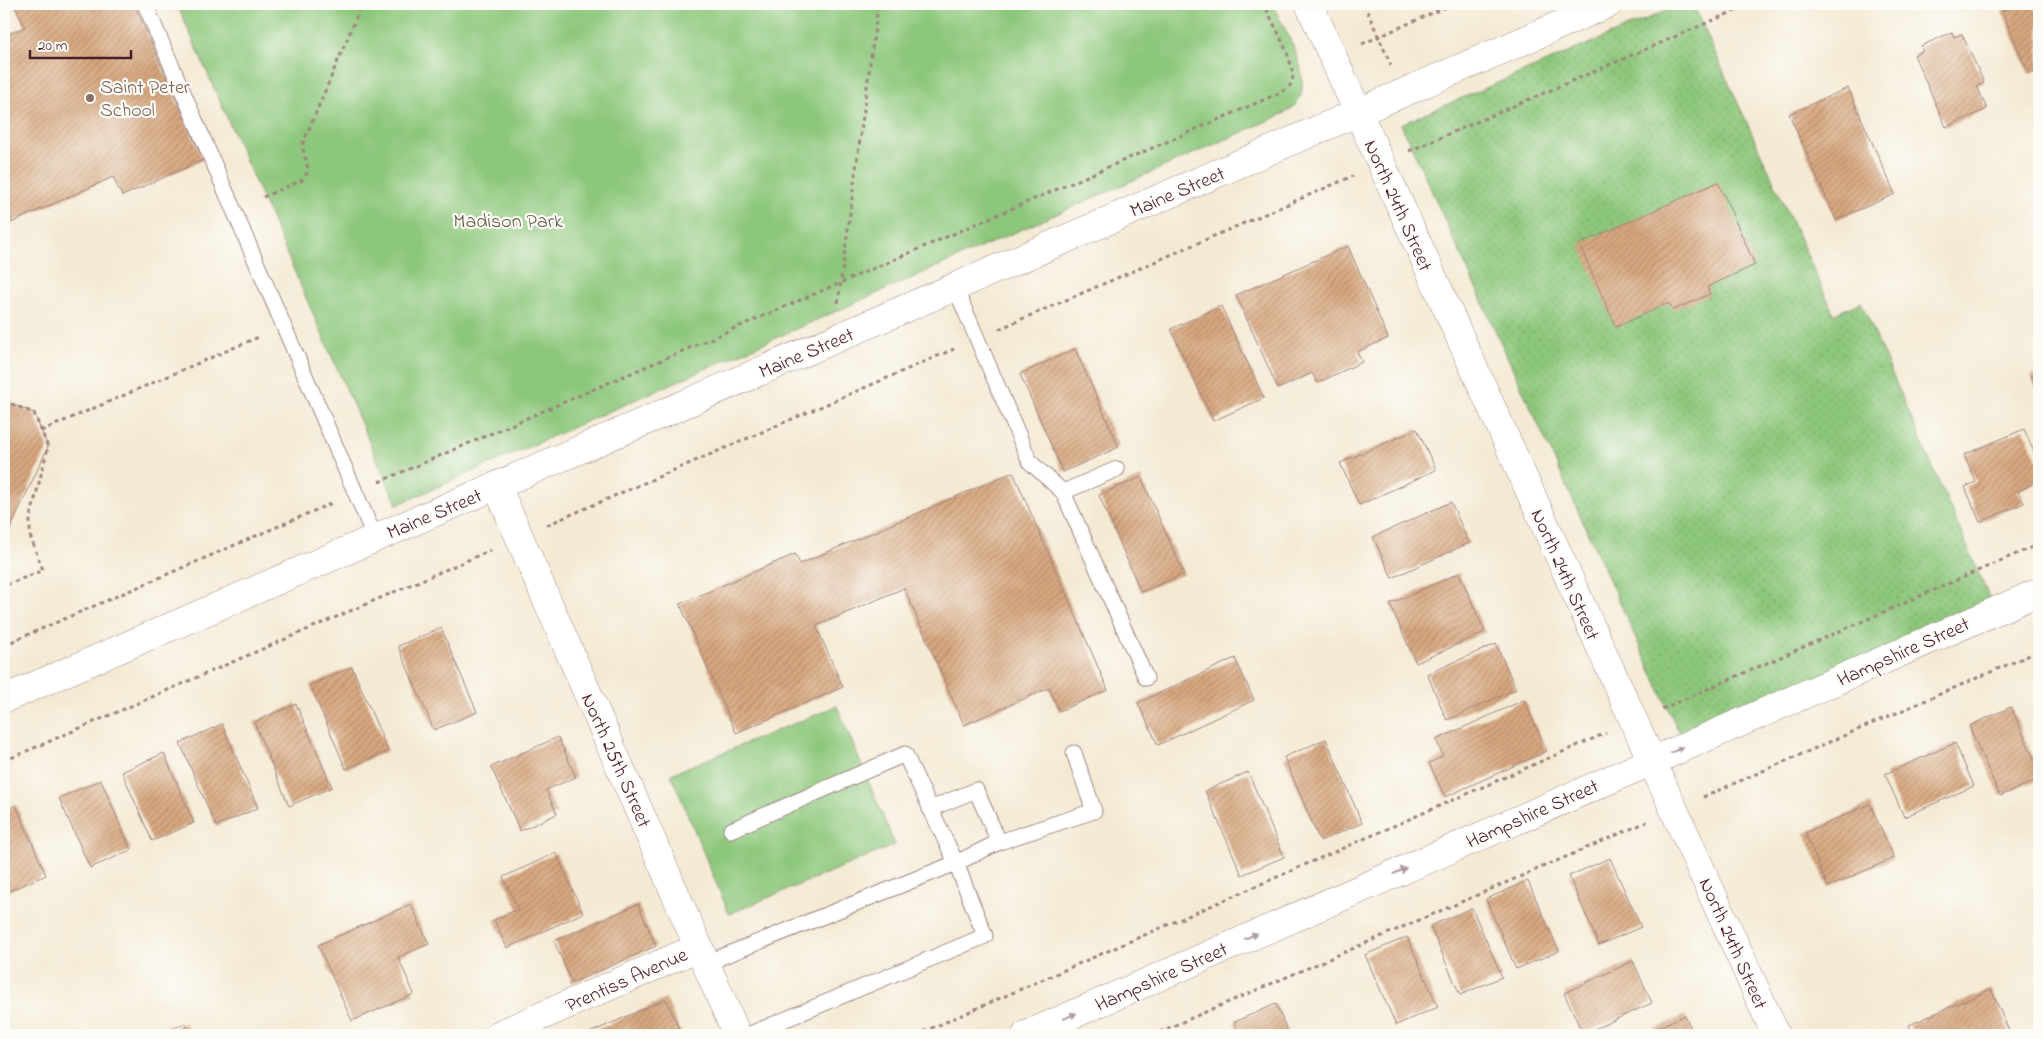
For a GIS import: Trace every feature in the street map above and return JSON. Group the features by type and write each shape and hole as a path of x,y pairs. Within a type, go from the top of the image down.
{"street":[{"name":"North 24th Street","path":"1308,4 1776,1035"},
{"name":"Maine Street","path":"4,699 1608,4"},
{"name":"North 25th Street","path":"497,486 737,1035"},
{"name":"Hampshire Street","path":"1026,1035 2039,592"},
{"name":"Prentiss Avenue","path":"498,1035 702,955"}],"lane":[{"path":"145,4 375,538"},
{"path":"955,287 1030,462 1063,492 1146,678"},
{"path":"1063,492 1117,468"},
{"path":"702,955 956,863 999,842 1094,811 1074,753"},
{"path":"731,830 905,754 956,863 985,936 748,1035"},
{"path":"930,809 976,790 999,842"}],"path":[{"path":"263,197 302,180 307,175 308,164 303,150 303,143 362,4"},
{"path":"834,339 878,4"},
{"path":"4,645 1282,92 1291,84 1293,74 1290,60 1264,4"},
{"path":"1364,4 1403,93"},
{"path":"1293,74 1453,4"},
{"path":"4,761 1751,4"},
{"path":"41,430 284,326"},
{"path":"4,401 34,414 48,447 30,519 30,536 43,570 4,586"},
{"path":"916,1035 2039,544"},
{"path":"1152,1035 2039,651"}],"green space":[{"name":"Madison Park","path":"177,4 1272,4 1296,54 1302,81 1301,94 1296,104 1281,115 397,505"},
{"path":"1682,4 1693,4 1834,314 1861,302 1992,604 1682,739 1401,124"},
{"path":"837,706 895,845 729,914 671,774"}],"building":[{"name":"Saint Peter School","path":"14,4 134,4 203,160 122,196 113,177 4,226 4,36 25,27"},
{"path":"2018,4 2039,4 2039,69 2029,74 2002,11"},
{"path":"1952,32 1954,37 1962,34 1984,83 1977,86 1987,109 1946,127 1914,55 1923,51 1921,46"},
{"path":"1848,88 1895,194 1836,220 1789,114"},
{"path":"1718,182 1755,265 1707,287 1710,294 1673,310 1669,303 1616,327 1579,244"},
{"path":"1348,246 1388,338 1357,352 1362,362 1317,383 1312,373 1278,389 1236,295"},
{"path":"1221,306 1264,398 1213,421 1171,329"},
{"path":"1075,349 1119,447 1063,472 1020,374"},
{"path":"2039,373 2039,395 2031,376"},
{"path":"4,401 34,413 48,447 8,533 4,531"},
{"path":"1417,429 1436,470 1359,505 1340,463"},
{"path":"2024,429 2039,464 2039,481 2018,491 2024,503 1980,522 1965,487 1976,482 1964,455"},
{"path":"1013,472 1108,690 1059,711 1049,688 964,725 904,588 816,626 843,687 736,733 680,604 795,554 800,564"},
{"path":"1141,477 1184,574 1141,592 1099,495"},
{"path":"1451,502 1469,543 1392,578 1373,537"},
{"path":"1459,573 1485,632 1416,663 1390,604"},
{"path":"441,628 477,712 434,730 398,646"},
{"path":"1496,644 1516,689 1447,720 1427,674"},
{"path":"1235,658 1254,700 1158,745 1138,703"},
{"path":"352,667 388,751 346,769 310,685"},
{"path":"1524,700 1547,751 1445,797 1429,763 1443,756 1436,740"},
{"path":"296,704 332,787 289,806 254,722"},
{"path":"2011,707 2039,770 2039,779 2000,796 1969,726"},
{"path":"222,724 258,808 216,826 180,743"},
{"path":"558,737 576,777 546,790 557,814 520,831 491,767"},
{"path":"1326,739 1362,823 1320,841 1284,757"},
{"path":"1955,743 1974,786 1904,817 1885,774"},
{"path":"164,753 194,823 152,841 122,772"},
{"path":"1248,772 1284,857 1242,875 1205,791"},
{"path":"101,780 131,850 90,868 59,798"},
{"path":"1870,804 1894,858 1828,887 1805,833"},
{"path":"16,805 46,875 4,893 4,811"},
{"path":"556,853 583,913 507,948 494,920 518,909 503,877"},
{"path":"1610,858 1641,927 1599,945 1569,876"},
{"path":"1528,881 1559,951 1516,969 1486,899"},
{"path":"411,904 429,944 398,957 414,994 352,1021 318,945"},
{"path":"638,904 656,946 572,983 554,941"},
{"path":"1472,908 1502,977 1460,995 1430,926"},
{"path":"1407,937 1438,1007 1396,1025 1365,955"},
{"path":"1633,961 1652,1003 1583,1034 1564,993"},
{"path":"1991,989 2009,1031 2000,1035 1914,1035 1909,1025"},
{"path":"666,999 682,1035 585,1035"},
{"path":"1276,1004 1289,1035 1239,1035 1234,1022"},
{"path":"1685,1015 1694,1035 1642,1035"},
{"path":"185,1023 190,1035 156,1035"}],"place":[{"name":"Saint Peter School","path":"90,98"}]}
